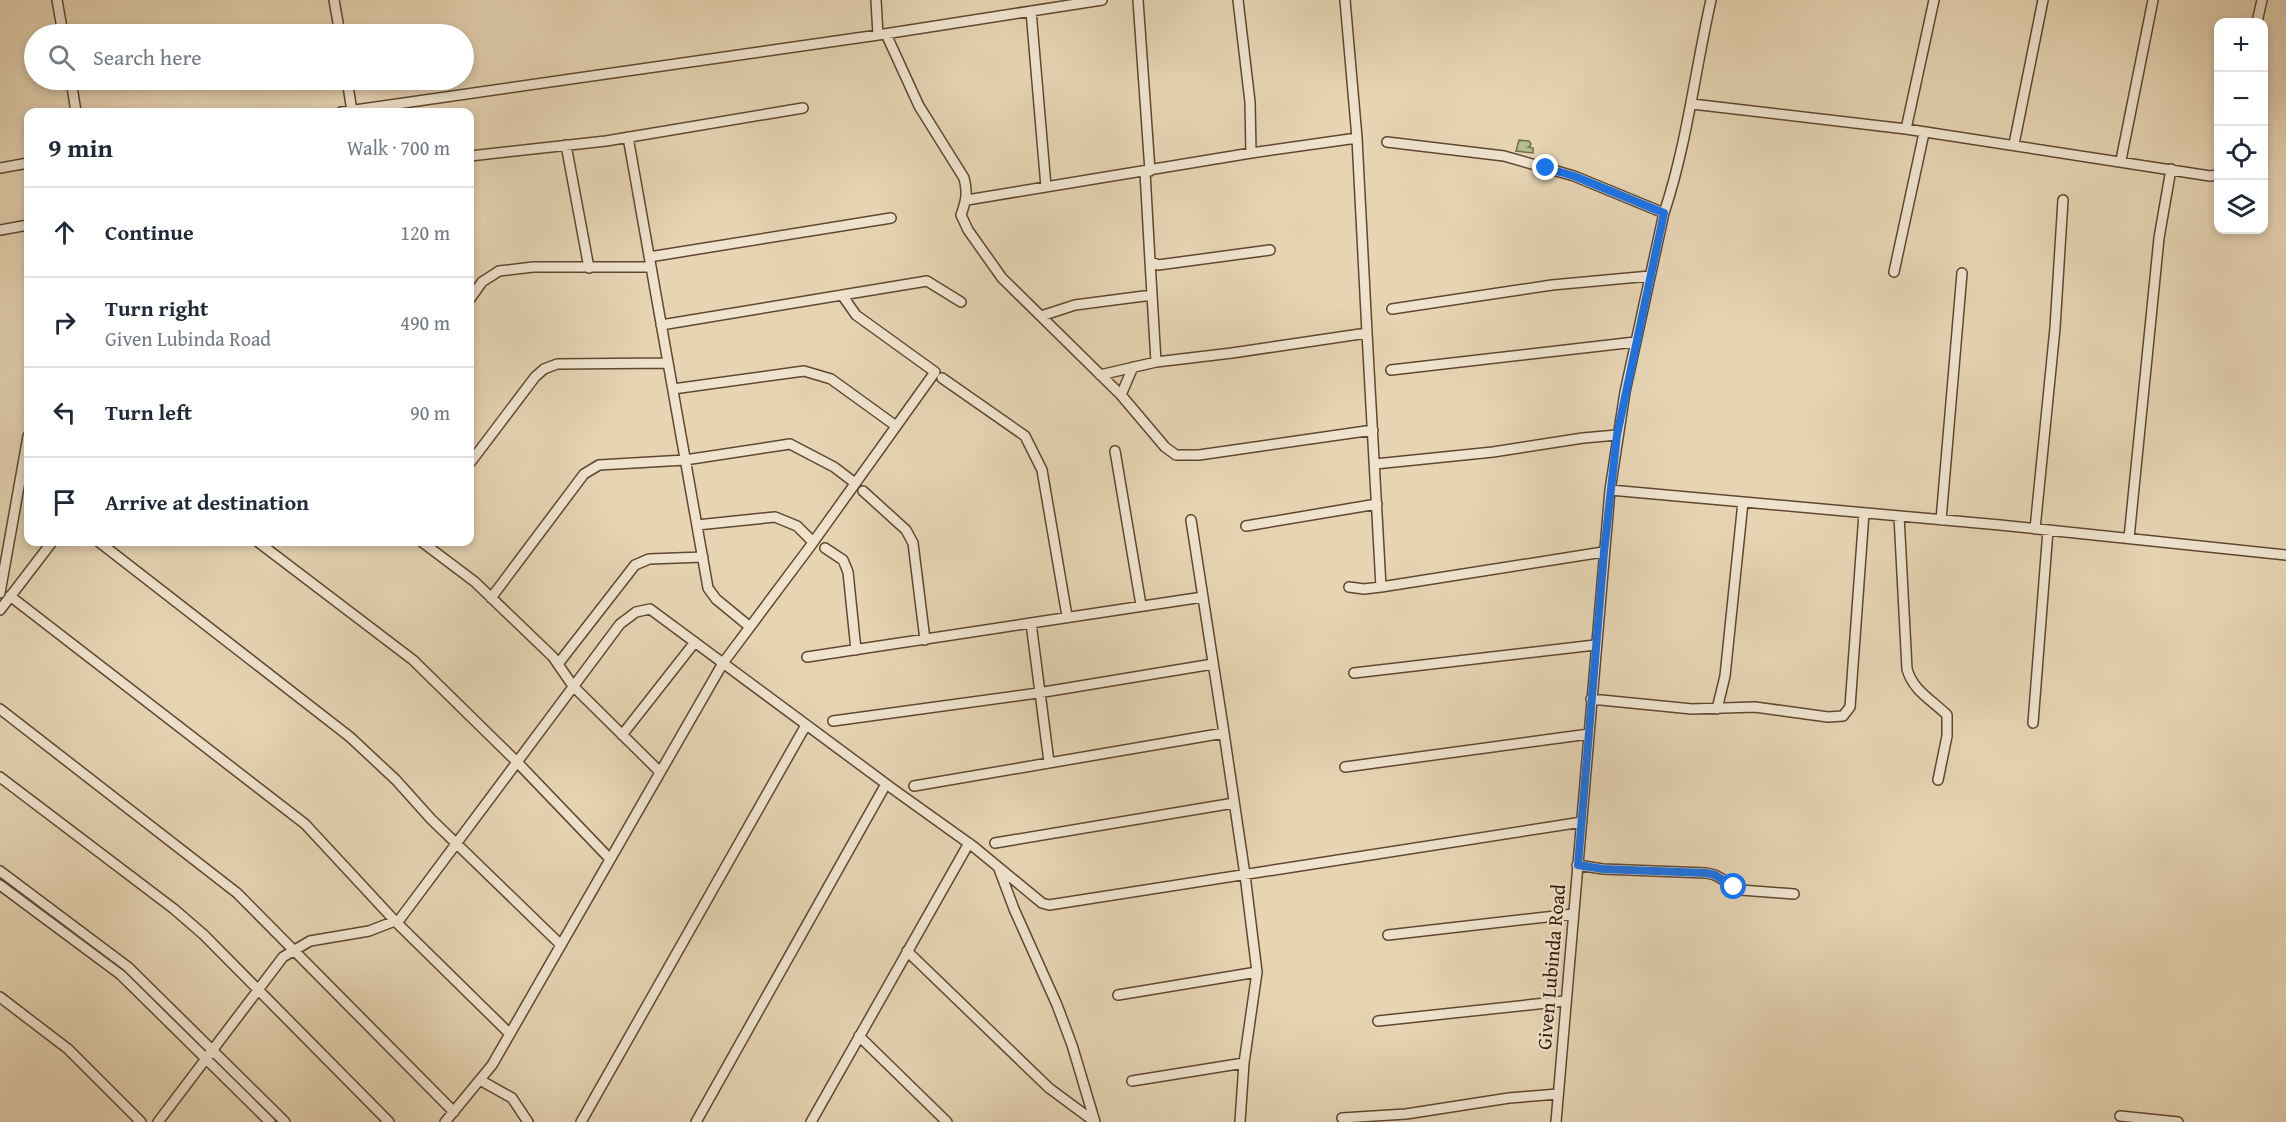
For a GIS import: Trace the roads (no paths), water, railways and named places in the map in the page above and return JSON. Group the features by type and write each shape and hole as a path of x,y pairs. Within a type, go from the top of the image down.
{"street":[{"path":"57,0 61,24"},
{"path":"334,0 338,24"},
{"path":"876,0 882,34 920,105 964,178 967,195 961,215 968,230 1002,278 1121,395 1165,447 1176,455 1198,455 1373,430"},
{"path":"373,108 1102,0"},
{"path":"1138,0 1156,362"},
{"path":"1238,0 1250,102 1251,153"},
{"path":"1345,0 1357,138 1381,587"},
{"name":"Given Lubinda Road","path":"1556,1122 1595,645 1617,435 1664,213 1676,178 1692,104 1711,0"},
{"path":"1906,129 1934,0"},
{"path":"2014,144 2043,0"},
{"path":"2121,160 2153,0"},
{"path":"2258,18 2262,0"},
{"path":"1031,11 1046,187"},
{"path":"73,90 75,108"},
{"path":"349,90 352,108"},
{"path":"1692,104 1906,129 2214,176"},
{"path":"474,156 628,137 803,108"},
{"path":"1894,272 1924,133"},
{"path":"628,137 708,588 716,599 750,627"},
{"path":"967,195 979,198 1251,153 1357,138"},
{"path":"1387,142 1504,156 1574,176 1664,213"},
{"path":"566,145 589,268"},
{"path":"0,168 24,164"},
{"path":"2129,538 2158,238 2171,169"},
{"path":"2035,529 2055,328 2063,200"},
{"path":"474,293 482,282 499,271 533,267 589,268 650,262 891,218"},
{"path":"0,230 24,226"},
{"path":"1150,261 1158,266 1270,250"},
{"path":"1941,520 1962,273"},
{"path":"1392,309 1552,285 1650,276"},
{"path":"661,325 927,281 961,302"},
{"path":"446,1122 492,1065 723,663 813,542 934,372 856,315 842,295"},
{"path":"1041,316 1075,306 1152,295"},
{"path":"1100,375 1156,362 1367,333"},
{"path":"1391,370 1635,342"},
{"path":"474,458 535,377 544,369 564,364 668,363"},
{"path":"1121,395 1133,367"},
{"path":"673,389 804,371 831,379 896,426"},
{"path":"942,378 1025,436 1036,455 1042,470 1067,616"},
{"path":"1375,464 1493,452 1617,435"},
{"path":"491,598 584,474 599,465 686,460 790,444 834,467 855,483"},
{"path":"1115,451 1141,605"},
{"path":"0,593 24,458"},
{"path":"1610,490 2048,530 2286,555"},
{"path":"863,491 910,536 914,550 925,640"},
{"path":"1717,709 1725,675 1743,502"},
{"path":"1246,526 1377,504"},
{"path":"1591,699 1692,709 1755,707 1837,717 1847,713 1850,707 1852,684 1864,513"},
{"path":"1899,516 1907,669 1910,681 1947,716 1947,736 1938,780"},
{"path":"697,525 775,517 797,526 813,542"},
{"path":"1191,520 1245,875 1257,972 1244,1064 1240,1122"},
{"path":"2033,723 2048,530"},
{"path":"0,610 49,546"},
{"path":"104,546 350,737 561,945"},
{"path":"263,546 413,660 517,762 610,860"},
{"path":"427,546 475,582 558,664 573,686 660,772"},
{"path":"825,548 843,560 848,572 856,650"},
{"path":"1349,587 1364,589 1381,587 1604,552"},
{"path":"558,664 635,565 649,559 703,557"},
{"path":"10,596 305,824 396,921 510,1034"},
{"path":"807,657 1203,597"},
{"path":"158,1122 283,957 310,941 369,932 400,919 620,624 636,612 650,609 969,843 1042,903 1049,905 1581,822"},
{"path":"1031,623 1038,693 1049,762"},
{"path":"622,735 694,642"},
{"path":"1354,674 1595,645"},
{"path":"833,721 1038,693 1213,664"},
{"path":"0,709 237,893 454,1112"},
{"path":"581,1122 806,724"},
{"path":"914,786 1224,733"},
{"path":"1345,767 1589,734"},
{"path":"0,777 174,909 204,935 389,1122"},
{"path":"696,1122 886,784"},
{"path":"995,843 1234,803"},
{"path":"811,1122 969,843"},
{"path":"1578,865 1603,869 1706,873 1715,875 1741,890 1794,894"},
{"path":"998,866 1014,909 1061,1015 1095,1122"},
{"path":"0,871 128,967 285,1122"},
{"path":"0,885 122,975 270,1122"},
{"path":"1388,935 1573,914"},
{"path":"907,951 1049,1089 1095,1122"},
{"path":"1118,995 1257,972"},
{"path":"0,997 68,1049 141,1122"},
{"path":"1378,1021 1565,1001"},
{"path":"859,1036 947,1122"},
{"path":"1132,1081 1244,1064"},
{"path":"480,1080 512,1098 528,1122"},
{"path":"1342,1118 1406,1114 1509,1098 1558,1094"},
{"path":"2120,1116 2178,1122"}]}
